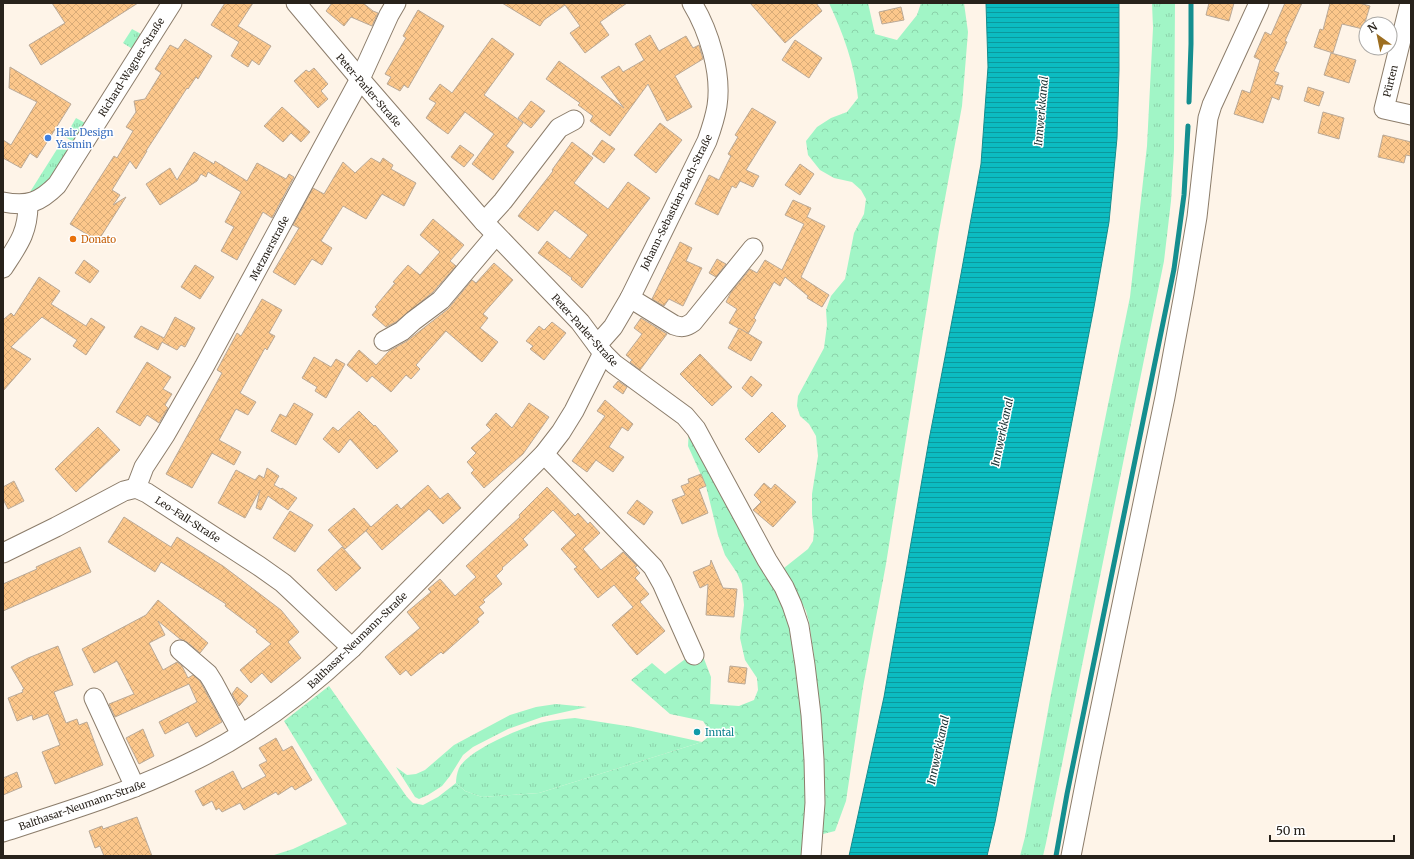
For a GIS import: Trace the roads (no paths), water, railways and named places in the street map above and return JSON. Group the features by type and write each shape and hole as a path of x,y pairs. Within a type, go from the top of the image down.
{"street":[{"name":"Richard-Wagner-Straße","path":"28,204 43,198 57,185 172,3"},
{"name":"Peter-Parler-Straße","path":"296,3 490,229 580,322 600,349 614,364 685,416 696,429 767,560 784,587 799,626 811,715 815,803 811,856"},
{"name":"Metznerstraße","path":"136,488 144,467 165,435 204,367 360,79 396,3"},
{"name":"Johann-Sebastian-Bach-Straße","path":"600,349 630,298 707,141 717,106 718,86 714,61 706,30 692,3"},
{"path":"1071,856 1091,752 1168,382 1197,217 1206,130 1212,106 1258,3"},
{"name":"Pürten","path":"1410,3 1384,109 1411,115"},
{"path":"384,342 402,331 441,300 490,229 503,201 559,128 574,120"},
{"path":"3,202 28,204 26,229 3,268"},
{"path":"630,298 674,325 680,328 687,327 693,322 753,248"},
{"name":"Balthasar-Neumann-Straße","path":"3,832 134,787 189,764 272,715 296,696 352,648 544,454 561,432 574,411 600,349"},
{"path":"544,454 653,567 662,583 694,655"},
{"path":"3,553 56,527 111,497 124,491 136,488"},
{"name":"Leo-Fall-Straße","path":"136,488 153,497 259,566 283,584 352,648"},
{"path":"180,650 208,674 241,734"},
{"path":"94,698 134,787"}],"water":[{"name":"Innwerkkanal","path":"986,3 1119,3 1117,138 1109,222 995,822 987,856 849,856 884,697 929,440 981,164 988,67"}],"waterway":[{"path":"1189,102 1191,3"},
{"path":"1056,856 1067,794 1174,269 1184,195 1188,126"}],"place":[{"name":"Hair Design Yasmin","path":"48,138"},
{"name":"Donato","path":"73,239"},
{"name":"Inntal","path":"697,732"}]}
